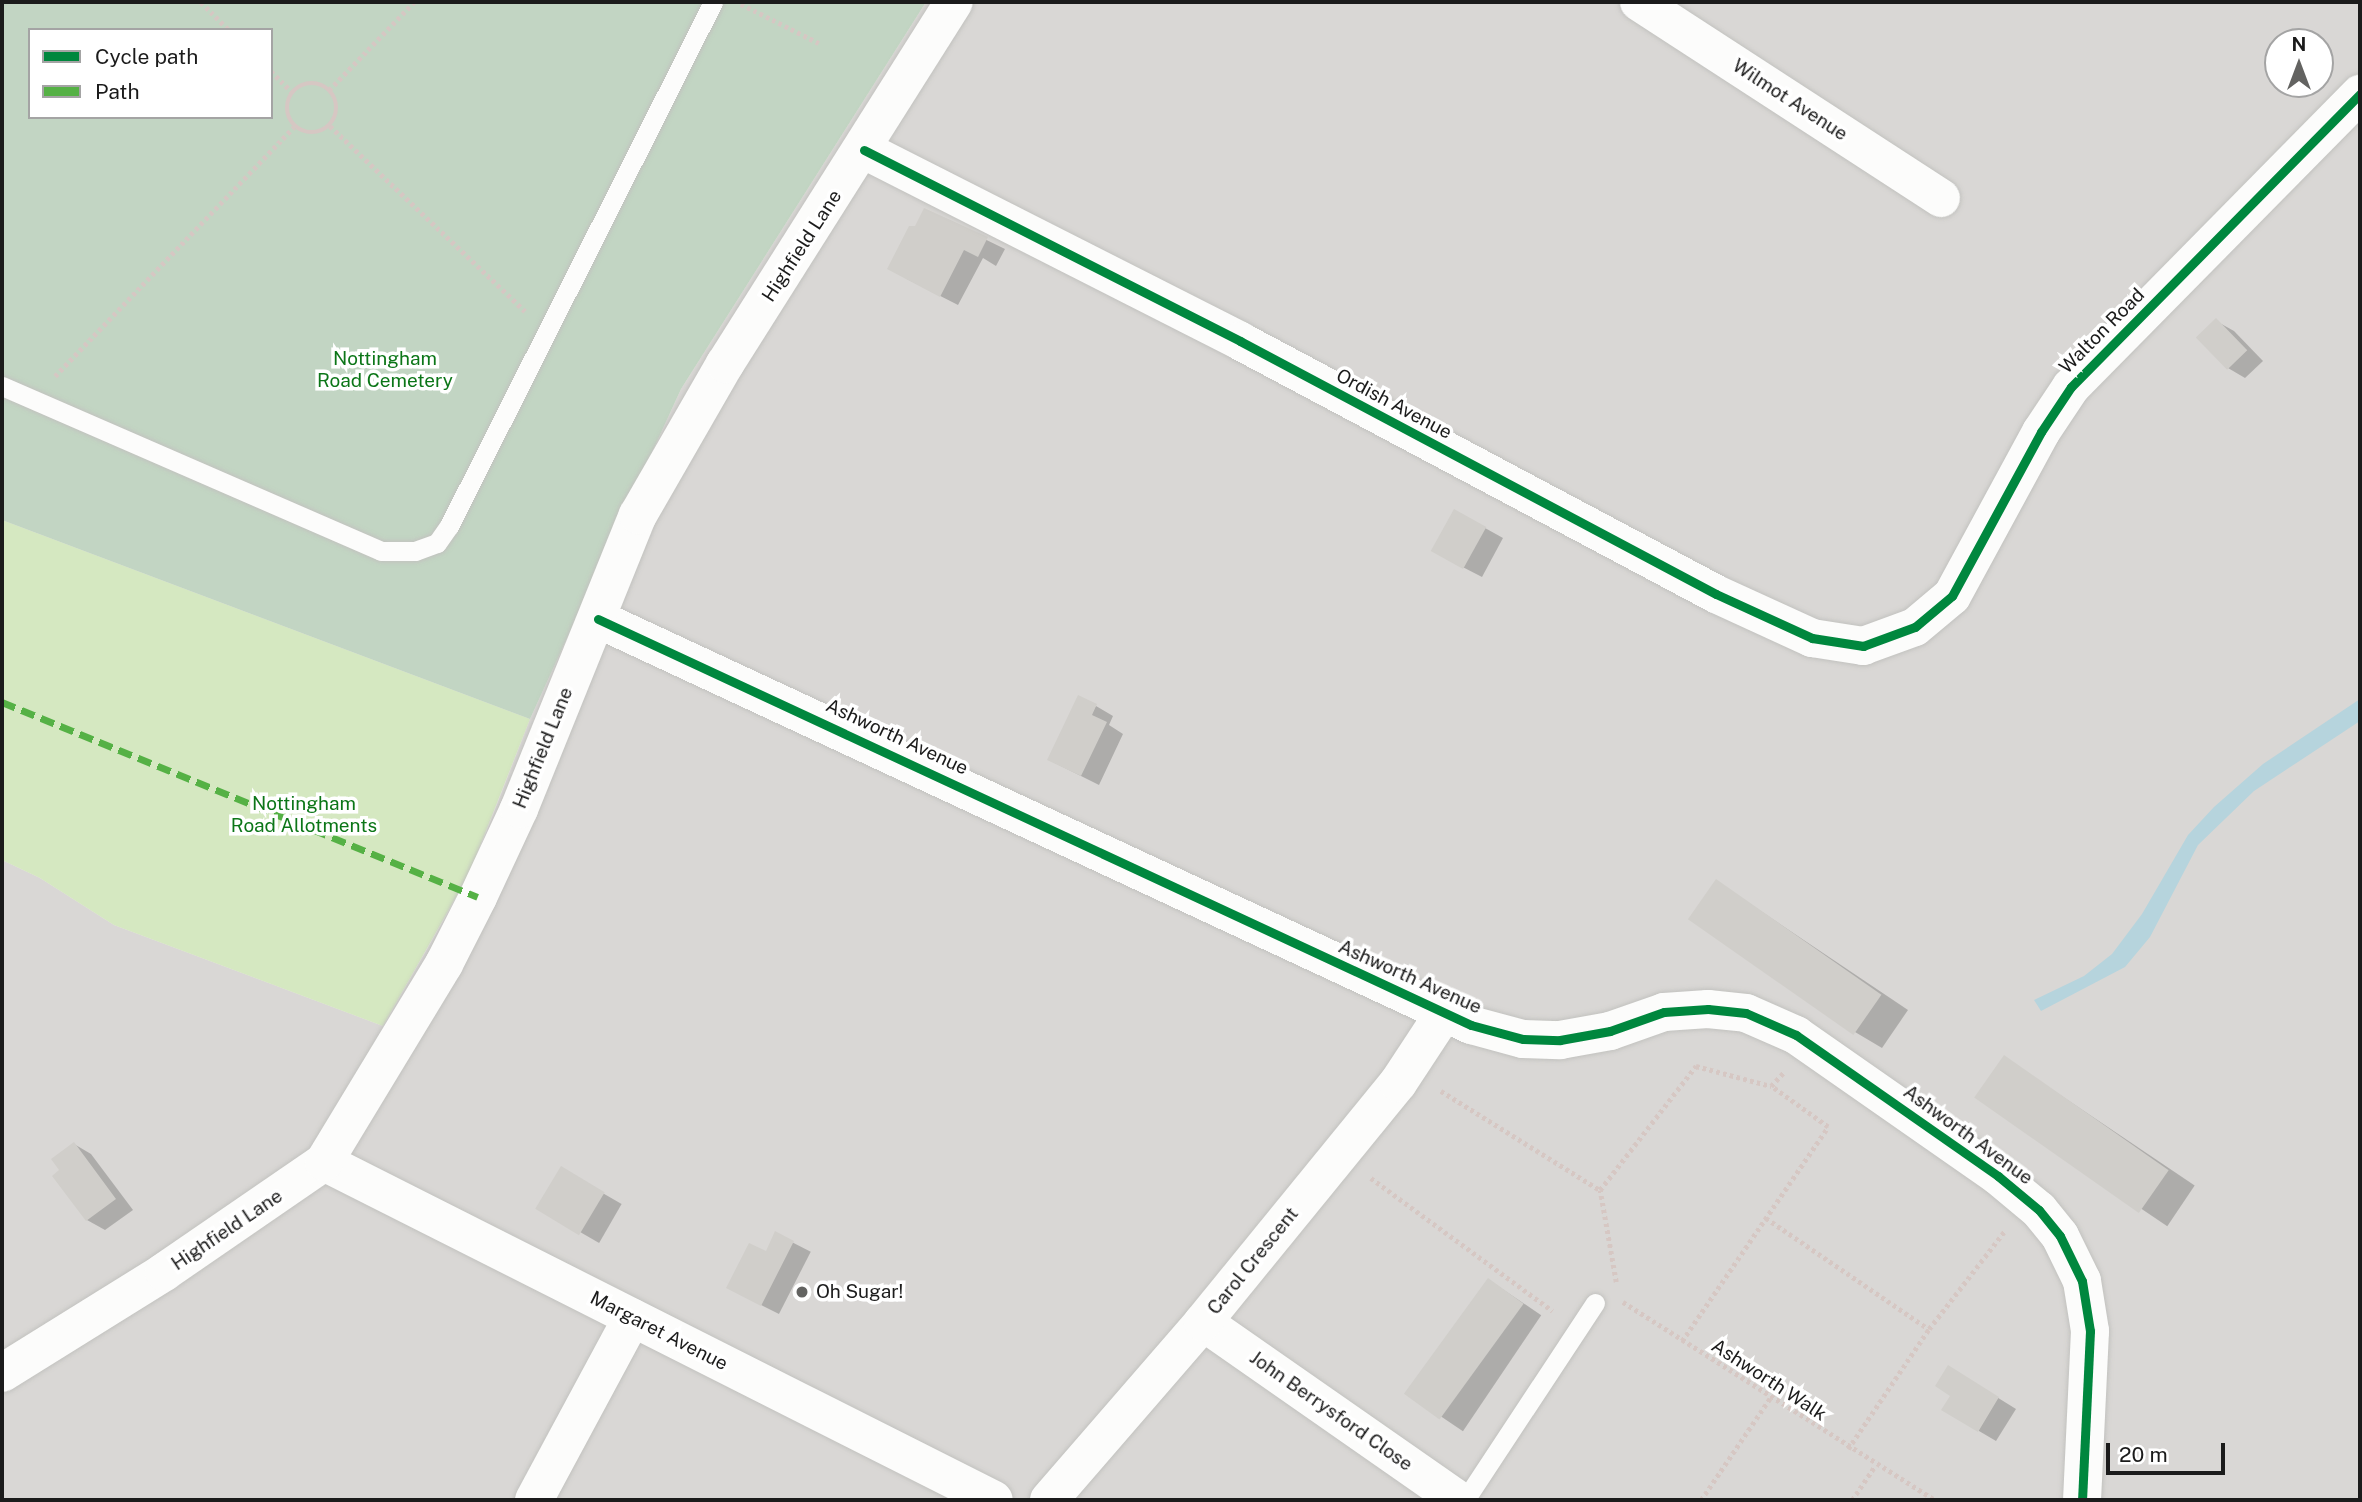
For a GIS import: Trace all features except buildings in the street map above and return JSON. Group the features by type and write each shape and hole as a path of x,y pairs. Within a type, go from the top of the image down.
{"street":[{"name":"Highfield Lane","path":"2,1373 175,1265 324,1162 360,1108 450,953 519,809 638,515 681,437 954,2"},
{"name":"Wilmot Avenue","path":"1639,2 1941,198"},
{"name":"Walton Road","path":"1915,626 1952,596 2041,432 2071,387 2360,94"},
{"name":"Ordish Avenue","path":"863,150 1240,341 1716,594 1800,633 1846,647 1863,646 1915,626"},
{"name":"Ashworth Avenue","path":"598,619 1444,1013 1498,1033 1560,1040 1610,1031 1664,1012 1724,1010 1755,1017 1809,1044 2028,1200 2060,1236 2085,1296 2090,1331 2082,1500"},
{"name":"Carol Crescent","path":"1049,1500 1203,1322 1340,1155 1406,1069 1444,1013"},
{"name":"Margaret Avenue","path":"324,1162 994,1500"},
{"path":"534,1500 632,1318"},
{"name":"John Berrysford Close","path":"1203,1322 1458,1500"}],"lane":[{"path":"2,386 381,551 415,551 437,543 449,526 713,2"},
{"path":"1465,1500 1595,1303"}],"path":[{"path":"201,2 227,28"},
{"path":"329,90 414,2"},
{"path":"736,2 819,43"},
{"path":"273,73 292,92"},
{"path":"306,83 329,90 337,104 330,126 316,134 294,127 286,114 292,92 306,83"},
{"path":"330,126 547,332"},
{"path":"33,399 294,127"},
{"path":"1771,1086 1809,1044"},
{"path":"1619,1300 1600,1190 1696,1066 1771,1086 1828,1127 1682,1341"},
{"path":"1406,1069 1600,1190"},
{"path":"1340,1155 1578,1329"},
{"path":"1848,1449 1929,1329 2028,1200"},
{"path":"1766,1218 1929,1329"},
{"path":"1595,1303 1603,1289 1619,1300"},
{"path":"1701,1500 1770,1398"},
{"path":"1852,1500 1875,1466"}],"shaded area":[{"path":"926,2 2360,2 2360,1500 2,1500 2,860 40,878 114,925 383,1026 470,874 530,719 681,389"}],"green space":[{"name":"Nottingham Road Cemetery","path":"2,2 926,2 681,389 530,719 2,520"},
{"name":"Nottingham Road Allotments","path":"2,520 530,719 469,874 383,1026 114,925 40,878 2,860"}],"water":[{"path":"2360,699 2360,721 2254,791 2198,845 2150,937 2125,967 2041,1011 2034,1000 2084,976 2112,954 2142,914 2188,835 2214,807 2263,764"}],"marked path":[{"path":"2,702 478,897"}],"cycle path":[{"path":"864,150 1240,341 1716,594 1812,638 1863,646 1915,627 1952,596 2041,432 2071,387 2360,94"},
{"path":"598,619 1471,1025 1523,1039 1560,1040 1610,1031 1664,1012 1708,1009 1746,1013 1796,1035 1998,1176 2039,1210 2060,1236 2082,1281 2090,1331 2082,1500"}],"place":[{"name":"Oh Sugar!","path":"802,1292"}]}
